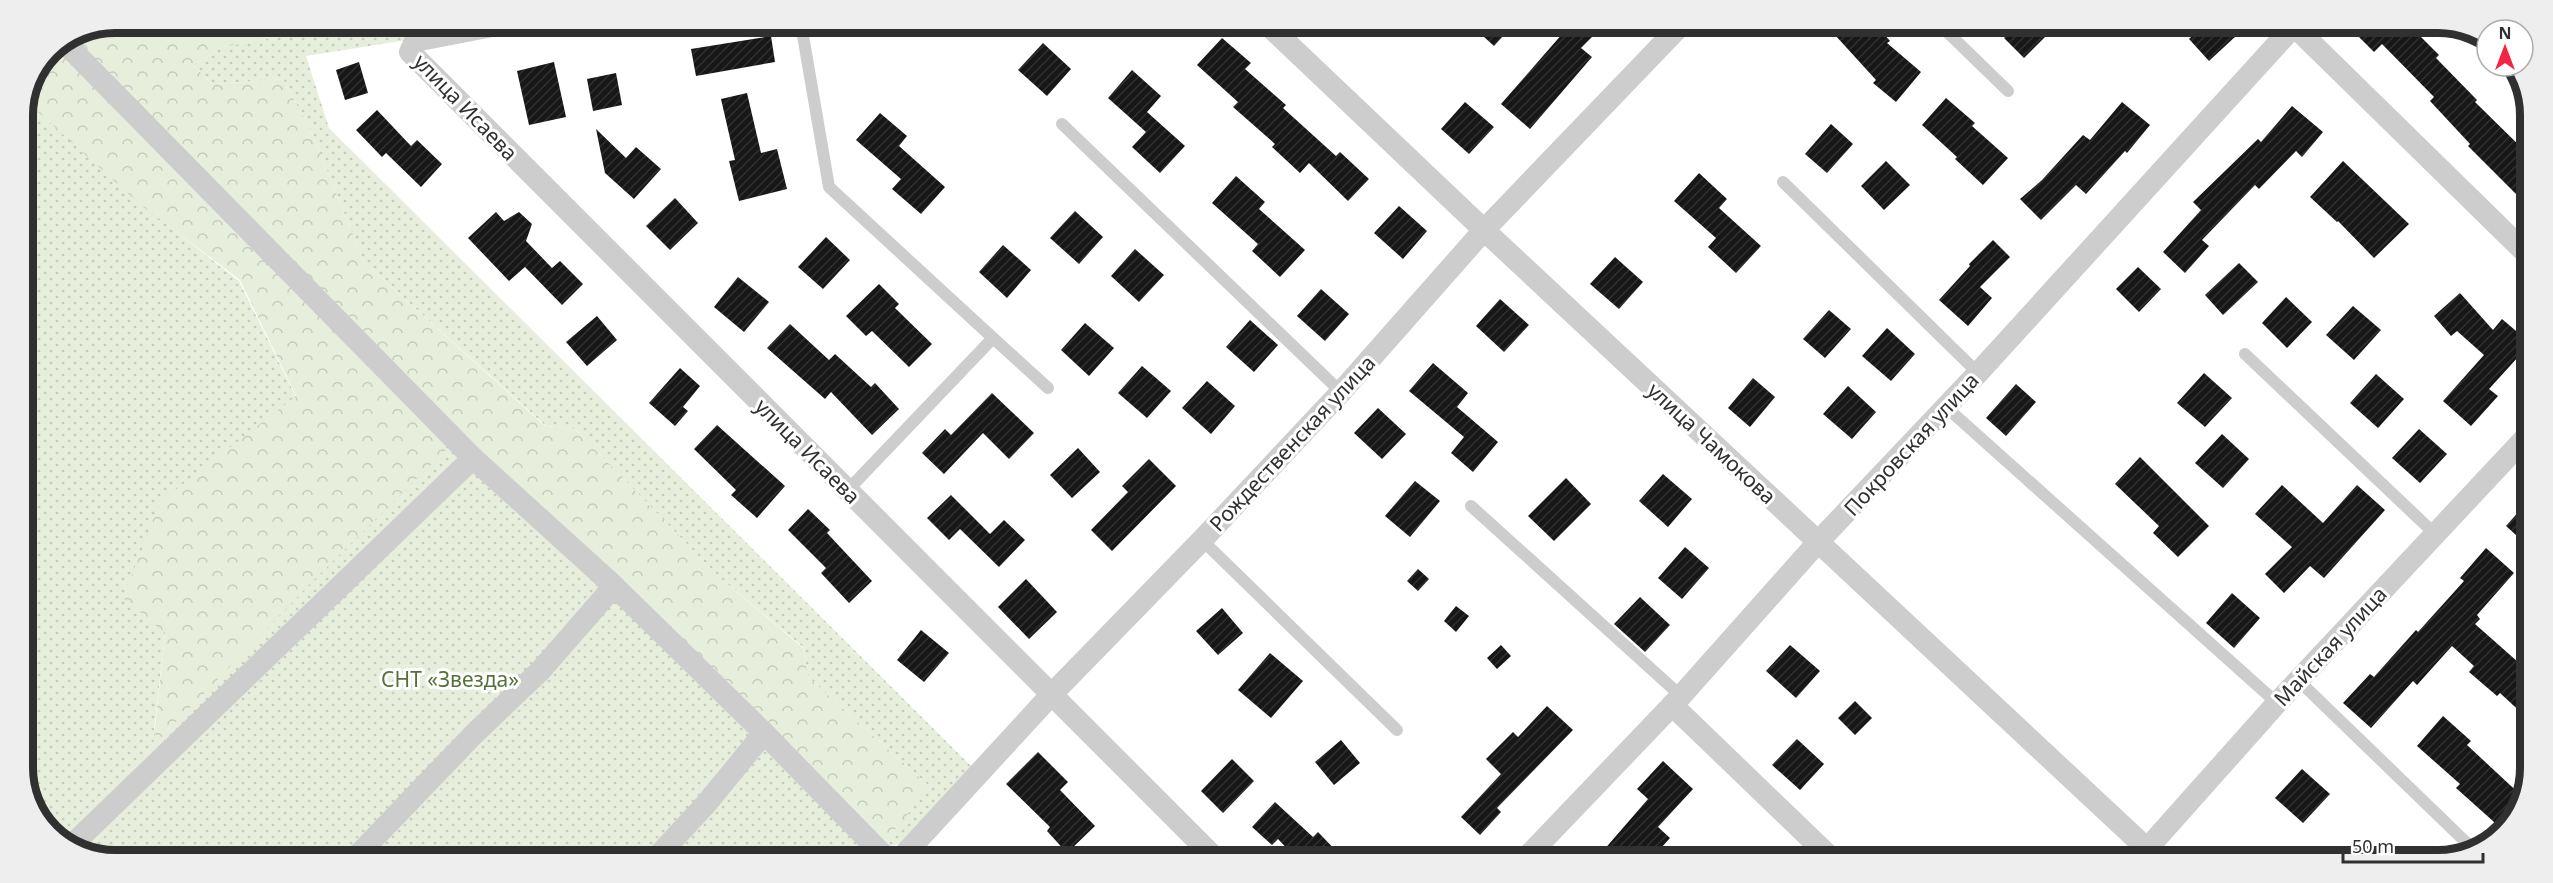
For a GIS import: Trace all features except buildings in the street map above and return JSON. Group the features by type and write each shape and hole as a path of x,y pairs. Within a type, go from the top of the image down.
{"street":[{"name":"улица Исаева","path":"456,33 415,41 410,52 1207,850"},
{"name":"улица Чамокова","path":"1276,33 2142,850"},
{"name":"Рождественская улица","path":"908,850 1050,695 1202,540 1341,392 1484,230 1673,33"},
{"name":"Покровская улица","path":"1534,850 1676,700 1818,542 1978,373 2289,33"},
{"path":"2300,33 2520,247"},
{"path":"69,47 473,458 614,586 764,733 878,850"},
{"name":"Майская улица","path":"2153,850 2277,703 2520,444"},
{"path":"77,841 473,458"},
{"path":"363,850 473,735 541,669 614,586"},
{"path":"1676,700 1823,850"},
{"path":"663,850 706,804 764,733"}],"lane":[{"path":"803,33 829,187 1048,388"},
{"path":"1948,33 2008,91"},
{"path":"1062,124 1341,392"},
{"path":"1782,182 1978,373"},
{"path":"847,491 993,338"},
{"path":"2245,354 2435,534"},
{"path":"1946,407 2277,703"},
{"path":"1471,506 1676,700"},
{"path":"1202,540 1398,730"},
{"path":"2298,680 2468,844"}],"green space":[{"path":"115,33 298,33 223,47 193,65 212,84 283,79 312,133 364,262 545,426 575,429 718,576 803,648 808,677 930,787 880,848 73,44 83,39"},
{"name":"СНТ «Звезда»","path":"298,33 452,33 306,56 329,128 977,772 906,843 880,848 882,850 115,850 88,846 79,842 61,830 50,818 39,800 33,774 34,108 141,204 239,281 296,397 165,633 154,731 443,430 930,787 808,677 803,647 718,576 575,429 546,426 364,262 312,133 283,79 212,84 193,65 223,47"},
{"path":"63,52 447,439 445,451 310,584 153,746 165,633 123,598 160,502 296,396 240,280 141,205 34,108 39,83 47,69"}]}
